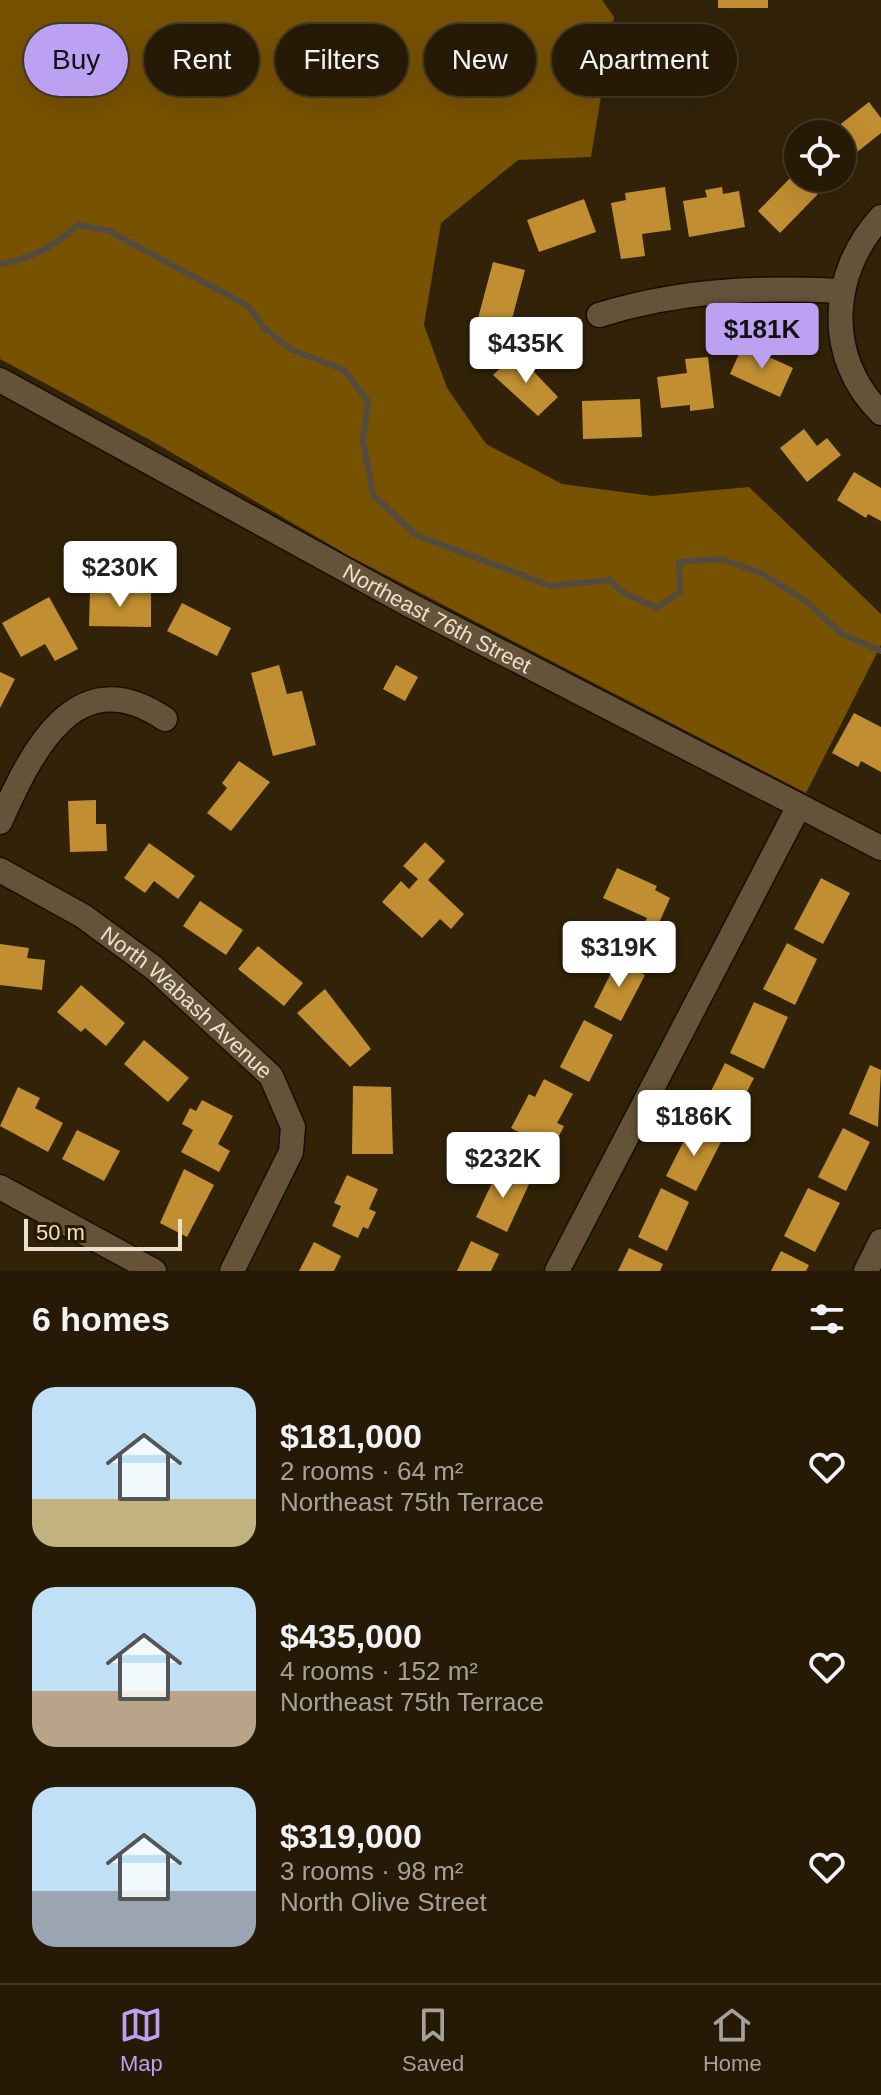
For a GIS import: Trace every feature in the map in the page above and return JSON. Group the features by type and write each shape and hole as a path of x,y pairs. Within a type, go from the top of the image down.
{"street":[{"path":"881,217 865,234 840,291 846,355 855,376 881,413"},
{"path":"599,315 651,299 692,292 754,288 840,291"},
{"name":"Northeast 76th Street","path":"0,380 406,603 881,848"},
{"path":"0,822 28,759 44,737 82,707 99,699 126,700 165,719"},
{"path":"557,1271 799,806"},
{"name":"North Wabash Avenue","path":"0,870 83,916 154,968 271,1076 293,1127 291,1152 232,1271"},
{"path":"0,1187 154,1271"},
{"path":"866,1271 881,1241"}],"shaded area":[{"path":"0,0 602,0 614,17 613,24 552,24 552,96 601,96 591,157 518,160 441,223 424,325 447,388 486,444 562,484 652,496 749,487 881,614 881,645 806,793 351,557 150,440 0,359"}],"building":[{"path":"718,0 768,0 768,8 718,8"},
{"path":"869,102 881,118 881,133 856,153 856,120 846,120"},
{"path":"784,184 784,192 818,194 780,233 758,211"},
{"path":"665,187 671,230 642,234 645,256 621,259 611,203 626,200 625,193"},
{"path":"722,187 723,194 739,191 745,227 689,237 683,201 707,197 705,190"},
{"path":"584,199 596,232 539,252 527,220"},
{"path":"493,262 525,270 508,334 476,326"},
{"path":"743,345 793,368 780,397 730,374"},
{"path":"516,353 558,397 538,416 493,375"},
{"path":"708,357 714,408 690,411 690,405 661,408 657,377 687,373 685,359"},
{"path":"640,399 642,437 583,439 582,401"},
{"path":"804,429 817,446 827,438 841,455 807,482 780,448"},
{"path":"854,472 881,488 881,521 868,514 866,518 837,500"},
{"path":"90,590 151,591 151,627 89,626"},
{"path":"49,597 78,649 55,661 45,644 21,657 2,623"},
{"path":"182,603 231,628 217,656 167,631"},
{"path":"279,665 287,694 302,691 316,745 273,756 251,673"},
{"path":"396,665 418,677 405,701 383,689"},
{"path":"0,672 15,679 0,708"},
{"path":"854,713 881,727 881,772 861,761 858,767 832,753"},
{"path":"239,761 270,782 231,831 207,813 227,788 222,783"},
{"path":"96,800 96,824 106,824 107,851 70,852 68,801"},
{"path":"425,842 445,861 428,880 464,914 451,929 440,919 422,938 382,902 401,881 409,889 418,879 403,866"},
{"path":"149,843 195,876 178,899 154,881 145,893 124,878"},
{"path":"617,868 657,886 655,890 670,898 656,930 644,924 647,918 603,898"},
{"path":"821,878 850,893 823,944 794,929"},
{"path":"200,901 243,930 226,955 183,926"},
{"path":"787,943 817,959 795,1005 763,989"},
{"path":"0,944 29,948 27,958 45,960 42,990 0,985"},
{"path":"258,946 303,983 284,1006 238,969"},
{"path":"610,957 645,975 621,1021 594,1007 611,973 604,969"},
{"path":"81,985 125,1023 106,1046 85,1028 81,1032 57,1012"},
{"path":"325,989 371,1049 350,1067 297,1013"},
{"path":"754,1002 788,1017 764,1069 730,1053"},
{"path":"584,1020 613,1035 589,1082 560,1067"},
{"path":"144,1040 189,1078 168,1102 124,1064"},
{"path":"725,1063 754,1078 728,1129 699,1115"},
{"path":"870,1065 881,1070 878,1127 849,1114"},
{"path":"544,1079 573,1094 557,1123 564,1126 552,1150 511,1128 529,1094 535,1097"},
{"path":"353,1086 391,1087 393,1154 352,1154"},
{"path":"18,1087 40,1098 35,1108 63,1123 48,1152 0,1126"},
{"path":"202,1100 233,1116 218,1144 230,1151 219,1172 181,1152 193,1130 182,1124 190,1108 196,1111"},
{"path":"692,1125 722,1140 696,1191 666,1176"},
{"path":"843,1128 870,1142 846,1191 818,1177"},
{"path":"77,1130 120,1151 104,1181 62,1159"},
{"path":"499,1168 530,1182 507,1232 476,1217"},
{"path":"184,1169 214,1185 187,1237 160,1223"},
{"path":"347,1175 378,1189 369,1209 376,1212 368,1229 363,1227 358,1238 332,1226 341,1206 334,1203"},
{"path":"661,1188 689,1202 667,1251 638,1237"},
{"path":"808,1188 840,1203 815,1252 784,1236"},
{"path":"471,1241 499,1254 491,1271 457,1271"},
{"path":"314,1242 341,1256 334,1271 299,1271"},
{"path":"629,1248 663,1264 660,1271 618,1271"},
{"path":"781,1251 809,1265 806,1271 771,1271"}],"waterway":[{"path":"0,264 42,250 78,225 109,231 248,306 264,328 292,350 344,370 368,401 363,440 373,495 416,535 551,586 610,580 622,592 657,608 680,592 679,562 722,559 763,574 807,602 842,634 881,651"}]}
